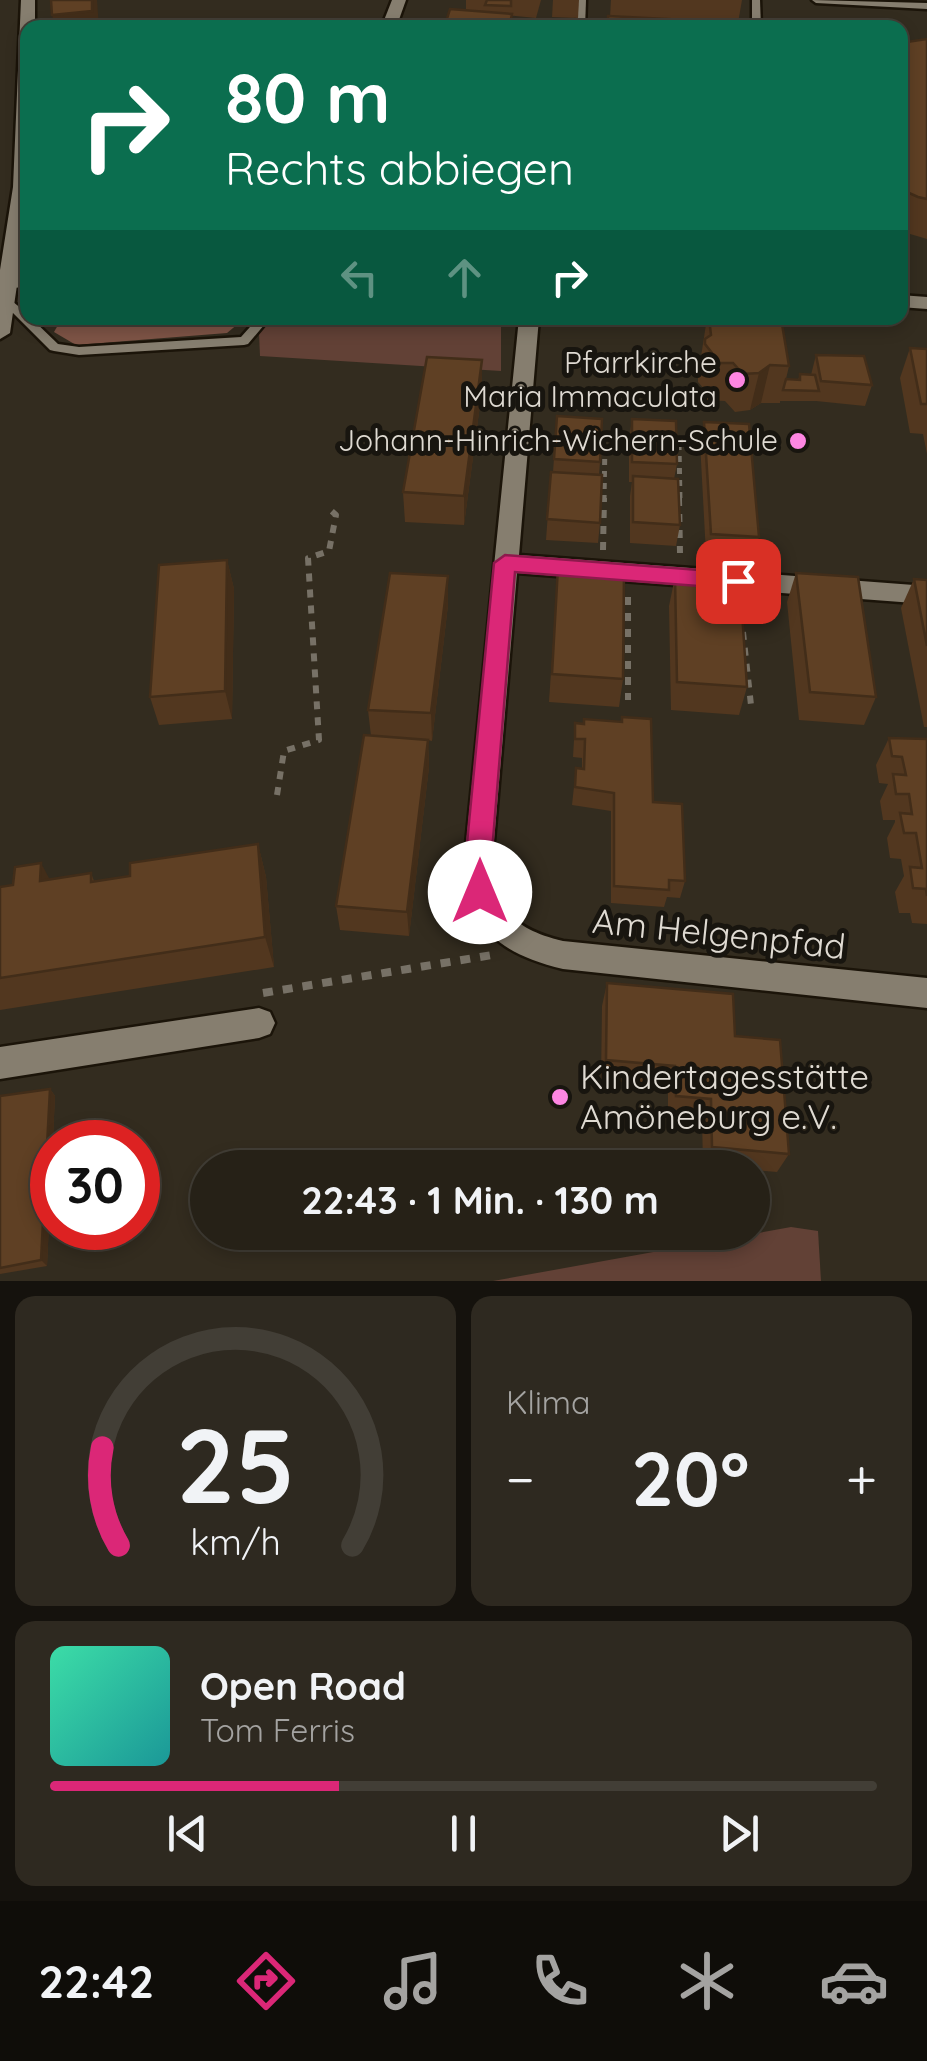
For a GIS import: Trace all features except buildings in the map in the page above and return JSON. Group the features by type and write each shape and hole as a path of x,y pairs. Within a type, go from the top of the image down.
{"street":[{"path":"0,333 20,229"},
{"path":"506,934 480,892 478,864 528,325"},
{"path":"505,563 927,596"},
{"name":"Am Helgenpfad","path":"506,934 537,950 563,955 927,993"},
{"path":"0,1063 258,1008"}],"lane":[{"path":"816,0 927,6"},
{"path":"38,325 54,348 79,351 244,340 258,325"}],"path":[{"path":"605,441 628,700"},
{"path":"678,444 680,576"},
{"path":"276,795 284,751 320,740 308,558 329,551 332,544 336,515 326,506"},
{"path":"738,581 751,705"},
{"path":"258,1008 490,957 506,934"}],"shaded area":[{"path":"58,325 237,325 227,333 76,345 54,332"},
{"path":"266,325 501,325 501,371 260,356 259,333"},
{"path":"791,1227 818,1231 821,1281 493,1281 664,1250 770,1250 770,1231"}],"place":[{"name":"Pfarrkirche Maria Immaculata","path":"737,380"},
{"name":"Johann-Hinrich-Wichern-Schule","path":"798,441"},
{"name":"Kindertagesstätte Amöneburg e.V.","path":"560,1097"}],"route":[{"path":"480,892 478,864 505,563 738,581"}]}
